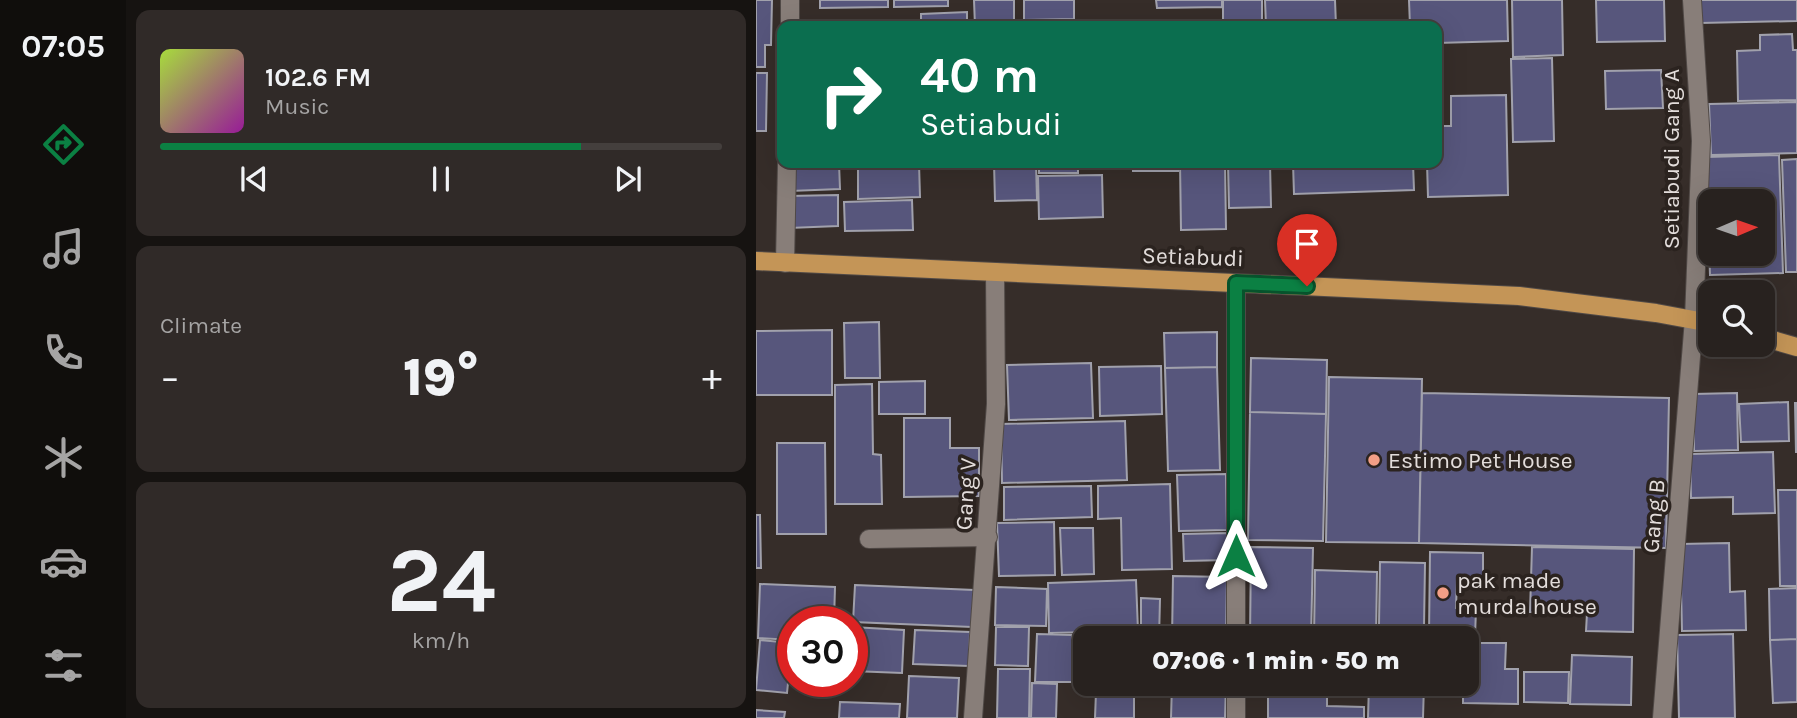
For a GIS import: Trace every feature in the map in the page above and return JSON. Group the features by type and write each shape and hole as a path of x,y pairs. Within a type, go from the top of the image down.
{"main road":[{"name":"Setiabudi","path":"756,261 1519,296 1698,320"},
{"path":"1775,341 1797,347"}],"street":[{"path":"790,0 790,21"},
{"name":"Setiabudi Gang A","path":"1692,0 1700,141 1702,280"},
{"path":"785,263 787,168"},
{"name":"Gang V","path":"973,718 996,404 995,272"},
{"path":"1236,283 1236,626"},
{"name":"Gang B","path":"1662,718 1698,357"},
{"path":"869,539 988,537"},
{"path":"1236,696 1236,718"}],"building":[{"path":"756,0 772,0 771,45 765,45 765,67 756,67"},
{"path":"820,0 888,0 888,7 820,8"},
{"path":"894,0 948,0 948,6 894,7"},
{"path":"974,0 1014,0 1014,21 975,21"},
{"path":"1024,0 1074,0 1074,19 1024,20"},
{"path":"1156,0 1222,0 1222,7 1157,8"},
{"path":"1223,0 1262,0 1262,21 1223,21"},
{"path":"1265,0 1335,0 1336,21 1266,21"},
{"path":"1409,0 1507,0 1508,41 1442,43 1442,21 1410,21"},
{"path":"1512,0 1562,0 1563,55 1513,57"},
{"path":"1596,0 1664,0 1665,41 1597,42"},
{"path":"1700,0 1797,0 1797,21 1700,23"},
{"path":"967,12 967,21 921,21 921,14"},
{"path":"1792,34 1793,50 1797,50 1797,100 1738,101 1737,51 1760,50 1760,35"},
{"path":"1552,58 1554,141 1513,142 1511,59"},
{"path":"1661,70 1663,108 1606,109 1605,71"},
{"path":"756,73 767,73 766,131 756,131"},
{"path":"1506,95 1508,195 1428,197 1427,168 1442,168 1442,126 1451,126 1451,96"},
{"path":"1797,102 1797,153 1711,155 1709,104"},
{"path":"1779,155 1783,273 1710,275 1710,266 1775,266 1775,189 1707,189 1706,157"},
{"path":"1797,159 1797,272 1786,272 1782,160"},
{"path":"789,168 839,168 840,189 790,191"},
{"path":"858,168 919,168 920,197 858,199"},
{"path":"994,168 1036,168 1037,200 995,201"},
{"path":"1039,168 1078,168 1078,173 1039,173"},
{"path":"1133,168 1178,168 1178,171 1133,171"},
{"path":"1180,168 1225,168 1226,229 1181,230"},
{"path":"1228,168 1270,168 1271,207 1229,208"},
{"path":"1293,168 1413,168 1414,190 1294,194"},
{"path":"1102,175 1103,217 1039,219 1038,176"},
{"path":"838,195 838,226 789,228 788,196"},
{"path":"912,200 913,230 845,231 844,202"},
{"path":"879,322 880,378 845,378 844,323"},
{"path":"832,330 832,395 756,395 756,331"},
{"path":"1217,332 1217,367 1165,368 1164,333"},
{"path":"1251,358 1327,360 1326,414 1250,412"},
{"path":"1091,363 1093,418 1009,420 1007,365"},
{"path":"1161,366 1162,414 1100,416 1099,367"},
{"path":"1217,367 1220,470 1168,471 1165,368"},
{"name":"Estimo Pet House","path":"1329,377 1422,379 1419,543 1326,542"},
{"path":"925,381 925,414 879,414 879,382"},
{"path":"872,384 873,454 881,455 882,504 835,504 835,385"},
{"path":"1422,393 1669,398 1666,548 1419,543"},
{"path":"1737,393 1738,450 1694,451 1693,394"},
{"path":"1788,402 1789,441 1741,442 1739,404"},
{"path":"1797,403 1797,452 1796,452"},
{"path":"1250,412 1326,414 1323,541 1248,540"},
{"path":"904,418 950,418 950,448 979,448 979,496 904,497"},
{"path":"1125,421 1127,480 1002,483 1001,424"},
{"path":"777,443 825,443 826,534 777,534"},
{"path":"1773,452 1775,513 1733,514 1733,497 1691,498 1690,454"},
{"path":"1226,474 1227,530 1179,531 1177,475"},
{"path":"1170,484 1172,569 1122,570 1121,518 1098,519 1098,486"},
{"path":"1091,486 1092,517 1004,520 1004,487"},
{"path":"1778,490 1797,490 1797,586 1780,586"},
{"path":"756,515 760,515 761,568 756,568"},
{"path":"1054,522 1055,575 999,576 997,523"},
{"path":"1060,528 1093,528 1094,574 1062,575"},
{"path":"1229,533 1229,560 1184,561 1183,534"},
{"path":"1729,543 1730,592 1745,591 1746,630 1682,631 1680,544"},
{"path":"1251,547 1313,548 1311,626 1250,626"},
{"path":"1532,547 1634,549 1633,632 1586,631 1587,613 1530,612"},
{"name":"pak made murda house","path":"1430,552 1483,553 1483,579 1457,579 1456,608 1476,609 1475,626 1429,626"},
{"path":"1380,562 1425,563 1424,626 1379,625"},
{"path":"1315,570 1377,572 1376,626 1314,626"},
{"path":"1173,576 1227,577 1226,626 1172,626"},
{"path":"1136,580 1138,626 1073,626 1073,632 1049,633 1048,583"},
{"path":"760,584 835,587 834,606 777,606 777,639 758,638"},
{"path":"855,585 974,590 972,627 868,623 868,606 854,606"},
{"path":"996,587 1047,589 1046,626 995,625"},
{"path":"1797,588 1797,639 1770,640 1769,589"},
{"path":"1141,598 1160,599 1159,626 1141,626"},
{"path":"996,627 1029,627 1028,666 995,665"},
{"path":"868,628 904,630 902,673 868,672"},
{"path":"915,630 970,632 969,666 913,664"},
{"path":"1037,634 1072,635 1072,682 1035,682"},
{"path":"1733,634 1735,718 1679,718 1677,635"},
{"path":"1797,639 1797,702 1773,703 1770,640"},
{"path":"760,640 777,642 777,692 756,690"},
{"path":"1479,643 1506,643 1505,669 1518,669 1518,704 1463,703 1463,696 1479,696"},
{"path":"1572,655 1632,657 1631,705 1570,704"},
{"path":"998,669 1030,669 1029,718 997,718"},
{"path":"1524,672 1569,672 1568,703 1524,702"},
{"path":"909,676 959,678 957,718 907,718"},
{"path":"1032,683 1057,684 1056,718 1031,718"},
{"path":"1096,696 1134,696 1134,718 1095,718"},
{"path":"1172,696 1226,696 1225,718 1171,718"},
{"path":"1268,696 1327,696 1327,706 1364,707 1364,718 1268,718"},
{"path":"1369,696 1424,696 1423,718 1368,718"},
{"path":"840,702 900,704 899,718 839,718"},
{"path":"756,710 785,712 784,718 756,718"}],"place":[{"name":"Estimo Pet House","path":"1374,460"},
{"name":"pak made murda house","path":"1443,593"}],"route":[{"path":"1236,556 1236,283 1307,286"}]}
